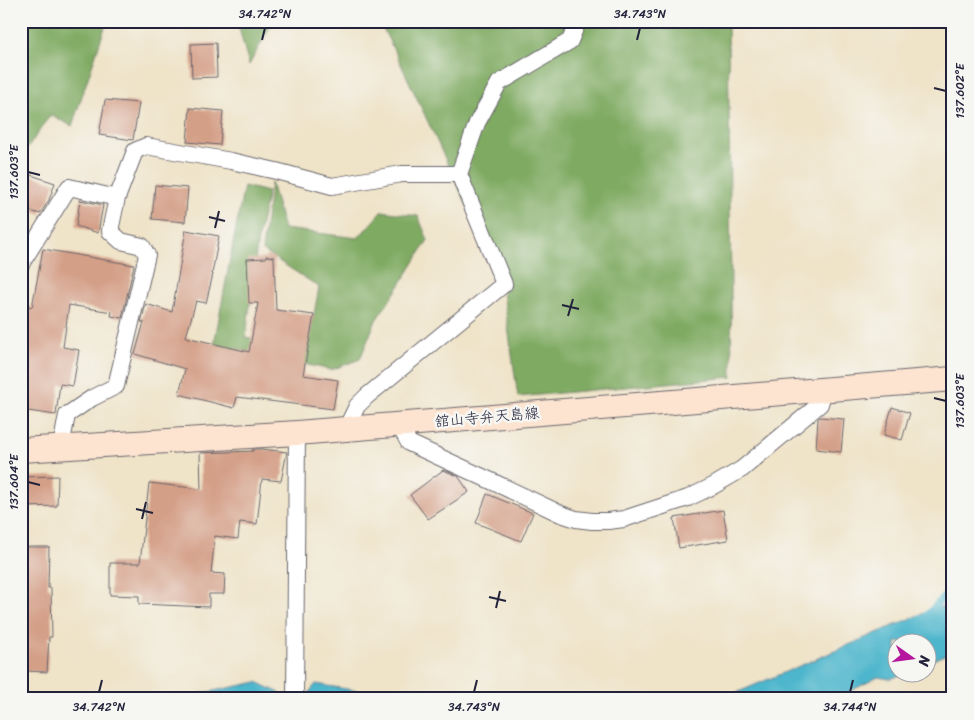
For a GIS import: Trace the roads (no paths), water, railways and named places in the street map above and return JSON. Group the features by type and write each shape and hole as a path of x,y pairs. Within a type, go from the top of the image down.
{"main road":[{"name":"舘山寺弁天島線","path":"21,450 297,433 953,379"}],"street":[{"path":"346,429 357,406 367,396 504,284 459,174 477,123 499,84 570,40 578,21"},
{"path":"61,447 67,415 92,398 116,386 146,255 142,246 121,241 110,231 117,198 135,151 146,146 231,161 332,186 402,174 459,174"},
{"path":"21,264 69,187 117,198"},
{"path":"399,425 409,443 554,511 576,519 608,521 624,519 688,498 742,469 820,404 824,390"},
{"path":"295,696 297,433"}],"water":[{"path":"953,603 953,651 936,659 936,632 886,632 886,678 878,677 835,699 722,699 919,615"},
{"path":"257,682 284,695 306,696 316,684 407,699 175,699"}],"waterway":[{"path":"926,616 953,587"}]}
